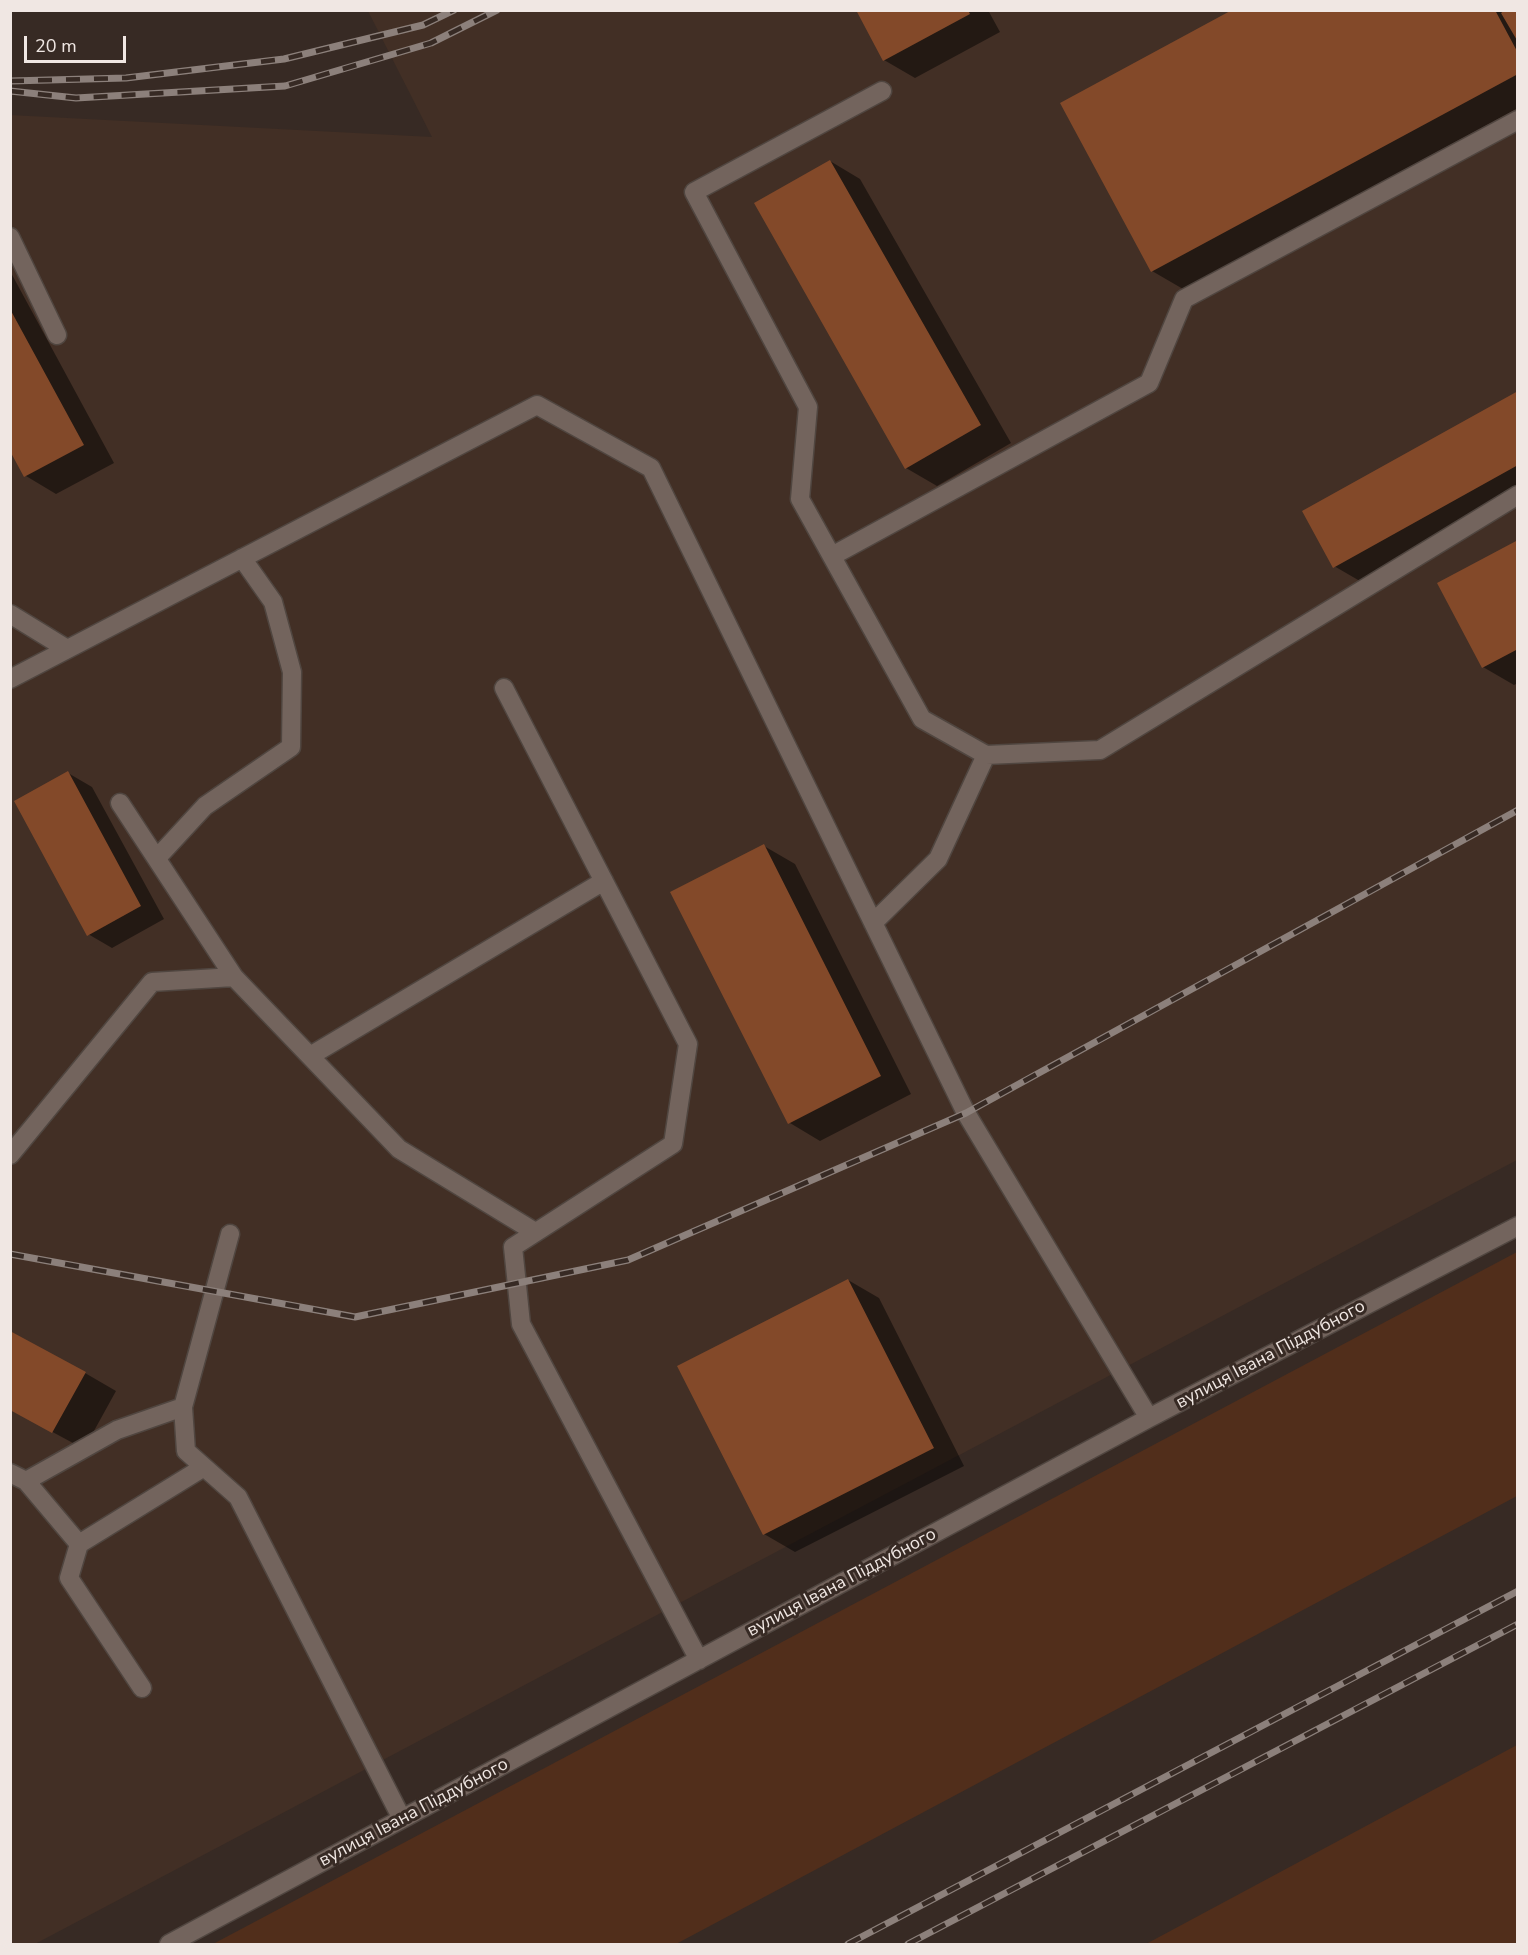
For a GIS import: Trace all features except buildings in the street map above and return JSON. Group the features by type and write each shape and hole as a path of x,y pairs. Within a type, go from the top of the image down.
{"street":[{"path":"882,91 694,192 808,407 800,499 922,718 986,755 1100,750 1518,495"},
{"path":"832,556 1149,383 1184,299 1518,120"},
{"path":"10,237 57,335"},
{"path":"10,679 537,405 651,468 966,1113 1149,1418"},
{"path":"157,858 205,806 291,747 292,672 273,602 242,558"},
{"path":"10,614 67,649"},
{"path":"504,688 688,1044 673,1144 513,1246 521,1324 699,1660"},
{"path":"873,922 938,859 986,755"},
{"path":"120,803 234,977 399,1149 535,1232"},
{"path":"310,1056 604,881"},
{"path":"10,1155 152,982 234,977"},
{"name":"вулиця Івана Піддубного","path":"169,1944 1149,1418 1518,1226"},
{"path":"230,1234 183,1407 186,1451 238,1497 402,1819"},
{"path":"79,1544 18,1477 117,1430 183,1407"},
{"path":"142,1688 69,1578 79,1544 204,1467"}],"shaded area":[{"path":"368,11 1517,11 1517,1160 35,1944 11,1944 10,115 432,137"},
{"path":"1517,1252 1517,1496 676,1944 213,1944"},
{"path":"1517,1745 1517,1944 1146,1944"}],"railway":[{"path":"10,81 126,78 284,59 423,25 454,10"},
{"path":"10,91 76,98 285,86 431,43 497,10"},
{"path":"10,1254 355,1317 628,1260 966,1113 1518,810"},
{"path":"848,1944 1518,1591"},
{"path":"908,1944 1518,1624"}]}
